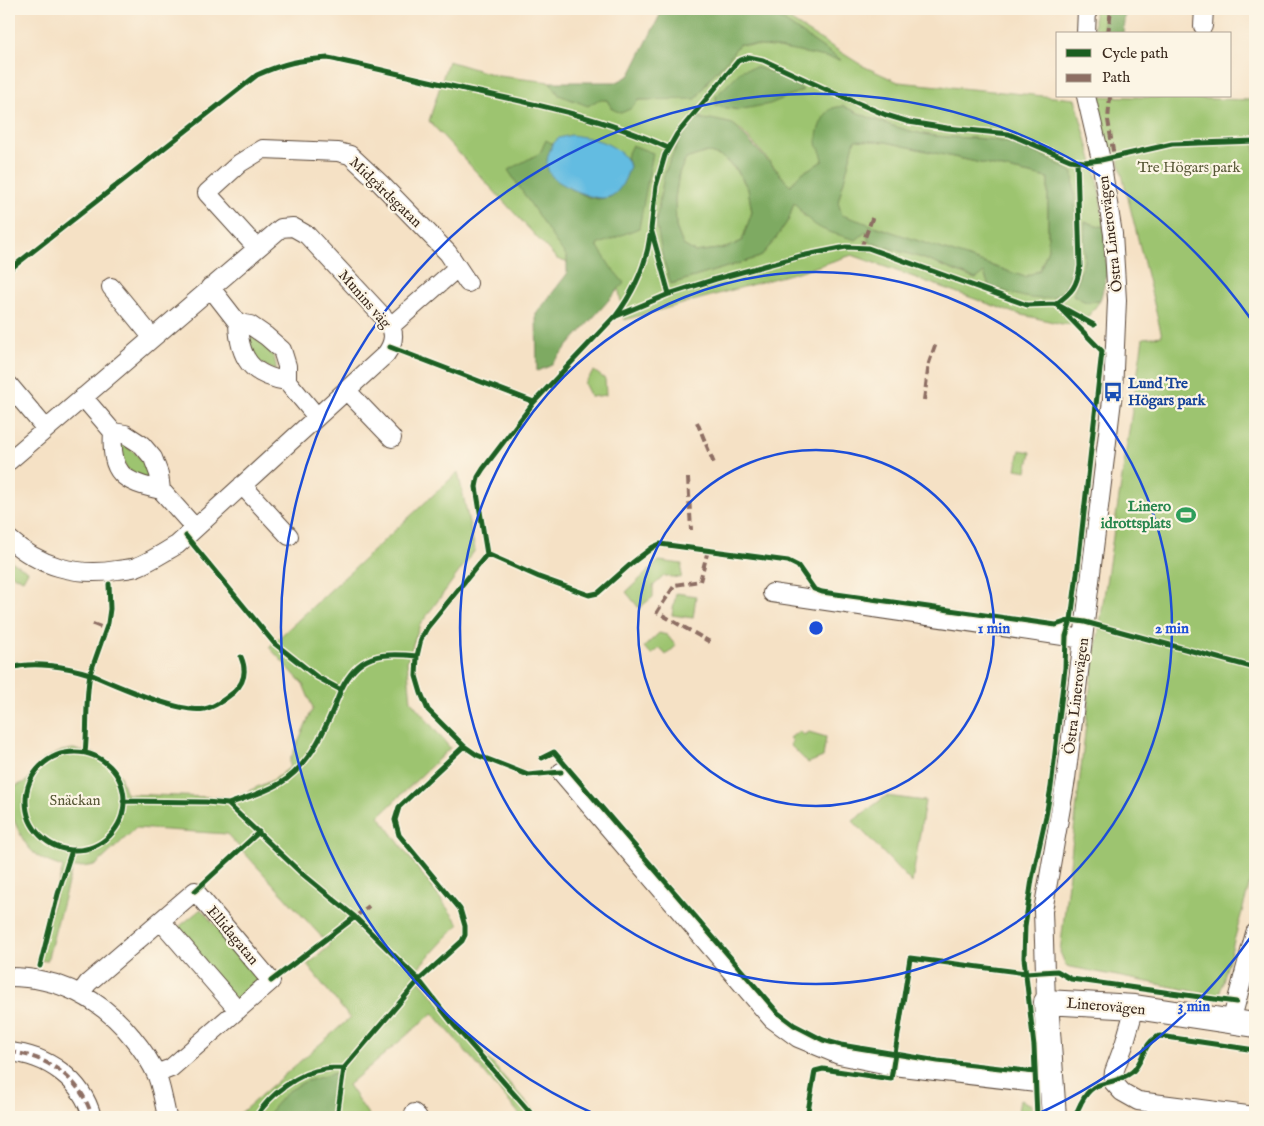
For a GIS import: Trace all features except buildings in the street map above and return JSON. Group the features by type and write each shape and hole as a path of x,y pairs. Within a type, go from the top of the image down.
{"street":[{"path":"1086,32 1087,9"},
{"name":"Östra Linerovägen","path":"1054,1117 1046,1002 1043,911 1066,779 1113,392 1117,300 1113,234 1101,160 1086,98"},
{"name":"Midgårdsgatan","path":"256,248 207,193 240,163 263,148 338,152 350,155 374,177 448,253 468,283"},
{"name":"Munins väg","path":"9,460 281,228 293,227 300,230 313,241 391,326 394,335 388,350 177,545 135,568 102,573 79,572 49,564 17,546 9,539"},
{"path":"391,326 457,268"},
{"path":"111,287 152,337"},
{"path":"210,288 238,323 238,342 253,368 265,376 286,381 317,417"},
{"path":"238,323 250,325 282,350 287,366 286,381"},
{"path":"9,385 46,429"},
{"path":"346,390 392,438"},
{"path":"83,397 113,432 125,434 142,445 152,458 159,474 161,490"},
{"path":"113,432 112,448 115,465 126,479 136,484 161,490 195,528"},
{"path":"242,485 289,536"},
{"path":"772,593 1083,639"},
{"path":"561,772 772,1019 798,1038 839,1055 893,1066 1053,1085"},
{"name":"Ellidagatan","path":"80,994 88,983 195,891 271,981 171,1068 156,1074"},
{"path":"161,921 238,1010"},
{"path":"1231,1022 1255,933"},
{"path":"9,977 39,979 80,994 115,1017 144,1051 156,1074 167,1117"},
{"name":"Linerovägen","path":"1046,1002 1135,1007 1255,1025"},
{"path":"1135,1007 1114,1072 1113,1082 1122,1092 1138,1101 1255,1116"},
{"path":"9,1052 25,1054 45,1060 55,1067 80,1090 92,1117"}],"green space":[{"path":"663,9 766,9 841,60 773,47 739,44 730,57 710,78 696,99 639,100 630,109 621,113 612,109 607,100 598,100 588,106 559,95 550,82 617,82 630,75"},
{"path":"766,9 772,9 863,66 898,82 1075,99 1098,181 1104,227 1085,222 1084,261 1073,295 1086,302 1100,301 1082,324 1062,324 1014,313 852,255 812,268 624,320 618,286 591,271 557,259 429,121 448,61 498,76 550,82 559,95 607,100 612,109 630,109 639,100 696,98 710,78 730,57 738,44 773,47 839,59","holes":["742,70 739,110 716,106","843,106 862,115 923,134 996,140 1019,146 1042,155 1073,173 1054,297 1034,298 989,287 984,272 975,279 922,258 869,242 867,232 804,216 794,202 789,219 760,257 671,284 664,175 680,137 697,117 728,123 737,127 790,186 800,174 823,161 823,155 817,144"]},
{"path":"1094,9 1104,9 1104,32 1094,32"},
{"path":"1104,9 1125,9 1123,32 1104,32"},
{"path":"756,67 782,76 803,90 770,104 738,110 716,106 716,96 742,70"},
{"name":"Linero idrottsplats","path":"1095,98 1255,100 1255,864 1219,996 1066,966 1060,952 1090,689 1143,338 1162,336 1116,150 1106,151"},
{"path":"843,106 902,129 923,134 996,140 1019,146 1041,155 1073,173 1076,242 1070,277 1063,290 1053,297 1037,299 1004,291 989,286 984,273 976,279 922,258 869,242 866,232 856,240 827,231 808,219 794,202 789,219 760,257 671,284 663,259 656,221 664,175 680,137 697,117 733,124 790,186 800,174 823,161 817,142 822,120 832,108","holes":["855,140 886,142 1048,178 1048,249 1040,270 1025,277 842,215 838,202","707,152 722,157 737,170 748,189 752,212 742,241 726,248 695,252 683,245 676,227 675,199 679,173 686,159"]},
{"path":"855,139 886,142 1048,178 1048,249 1040,270 1025,277 841,215 838,202"},
{"path":"546,140 553,144 547,160 564,185 588,197 598,199 610,197 630,166 626,157 632,145 653,153 639,228 597,245 610,266 624,283 550,366 537,371 536,314 567,274 567,257 508,170 540,153"},
{"path":"707,152 722,157 737,171 748,189 752,212 742,241 726,248 695,252 683,245 676,227 675,199 679,173 686,159"},
{"path":"1085,222 1104,227 1107,274 1100,301 1086,302 1073,295 1084,261"},
{"path":"250,335 260,341 272,354 275,360 276,371 256,361 246,336"},
{"path":"594,371 605,379 606,395 591,397 584,383"},
{"path":"120,445 135,452 142,461 151,476 147,483 126,468"},
{"path":"1020,450 1031,452 1027,471 1016,469"},
{"name":"Snäckan","path":"458,472 475,550 420,625 407,661 411,701 450,748 379,816 459,924 413,973 539,1117 522,1117 433,1013 348,1085 370,1117 236,1117 350,1018 307,965 330,946 227,834 136,828 96,865 72,868 47,961 37,960 63,867 46,861 34,853 25,843 11,813 9,789 27,781 38,765 45,759 62,751 73,749 93,753 109,762 120,776 126,794 233,798 275,779 290,767 290,760 313,708 303,684 269,647"},
{"path":"9,560 28,571 23,580 9,573"},
{"path":"659,561 682,564 681,578 664,576 653,586 653,597 639,608 626,592"},
{"path":"676,593 696,596 693,618 672,615"},
{"path":"659,633 667,635 676,646 666,655 660,648 651,655 644,647"},
{"path":"799,731 803,735 809,732 826,737 823,757 808,763 790,745 793,741 790,738"},
{"path":"886,796 925,801 912,883 853,821"},
{"path":"201,909 262,980 237,1002 175,930"},
{"path":"335,1073 333,1117 265,1117 287,1092 304,1082"},
{"path":"1020,1100 1032,1105 1031,1117 1017,1117"}],"water":[{"path":"571,135 605,143 613,147 625,158 630,166 621,187 615,193 609,197 602,198 583,194 565,186 550,173 547,162 551,148 559,138"}],"marked path":[{"path":"1108,32 1111,9"},
{"path":"1110,98 1108,120 1114,157"},
{"path":"861,248 873,216"},
{"path":"924,400 929,363 936,343"},
{"path":"697,422 715,466"},
{"path":"688,478 691,530"},
{"path":"708,550 700,581 675,585 657,612 710,642"},
{"path":"93,624 106,629"},
{"path":"355,917 369,906"},
{"path":"9,1052 36,1058 61,1071 80,1091 92,1117"}],"cycle path":[{"path":"417,656 421,639 427,628 487,554 476,487 478,477 483,469 534,402 614,317 669,294 651,229 656,186 665,155 677,134 738,61 749,57 763,60 834,93 886,115 909,122 1009,134 1070,160 1084,162 1101,160 1172,144 1255,141"},
{"path":"9,270 257,75 300,61 328,58 548,108 597,121 668,148"},
{"path":"1037,1117 1034,1046 1024,958 1025,926 1032,879 1051,787 1065,668 1066,636 1071,620 1078,566 1102,351 1056,304 1073,288 1080,266 1077,161"},
{"path":"615,317 628,299 638,279 650,236"},
{"path":"669,294 801,256 846,247 868,248 1027,305 1056,304 1094,325"},
{"path":"390,347 534,402"},
{"path":"186,536 274,643 317,677 341,690 355,669 363,662 382,656 417,656 416,676 428,710 464,746 477,755 528,775 561,772"},
{"path":"487,554 539,577 589,595 598,593 632,563 660,544 788,561 798,566 814,589 822,592 1056,625 1071,620 1085,622 1255,668"},
{"path":"9,669 18,666 38,665 61,667 90,674 108,623 110,609 109,584"},
{"path":"85,753 90,674 163,703 179,707 204,709 223,700 241,684 244,676 241,657"},
{"path":"228,804 279,784 301,766 310,755 324,729 341,690"},
{"path":"337,1117 344,1068 419,980 462,941 465,935 465,926 460,909 399,835 395,820 399,807 464,746"},
{"path":"75,752 94,756 109,767 120,782 124,801 120,820 109,835 94,846 75,850 56,846 41,835 30,820 26,801 30,782 41,767 56,756 75,752"},
{"path":"542,758 554,752 778,1013 794,1025 823,1040 841,1045 938,1061 1035,1072"},
{"path":"123,801 228,804 299,871 355,917 419,980 453,1024 534,1117"},
{"path":"195,891 259,832"},
{"path":"40,966 58,894 72,850"},
{"path":"271,981 355,917"},
{"path":"807,1117 815,1071 823,1069 891,1079 910,958 1026,973 1057,971 1071,979 1236,1002"},
{"path":"1075,1117 1086,1094 1097,1085 1117,1080 1132,1072 1150,1042 1160,1036 1255,1050"},
{"path":"256,1117 277,1093 295,1080 315,1071 344,1068"}],"place":[{"name":"Lund Tre Högars park","path":"1113,392"},
{"name":"Linero idrottsplats","path":"1186,515"}],"park label":[{"name":"Tre Högars park","path":"1189,167"}]}
